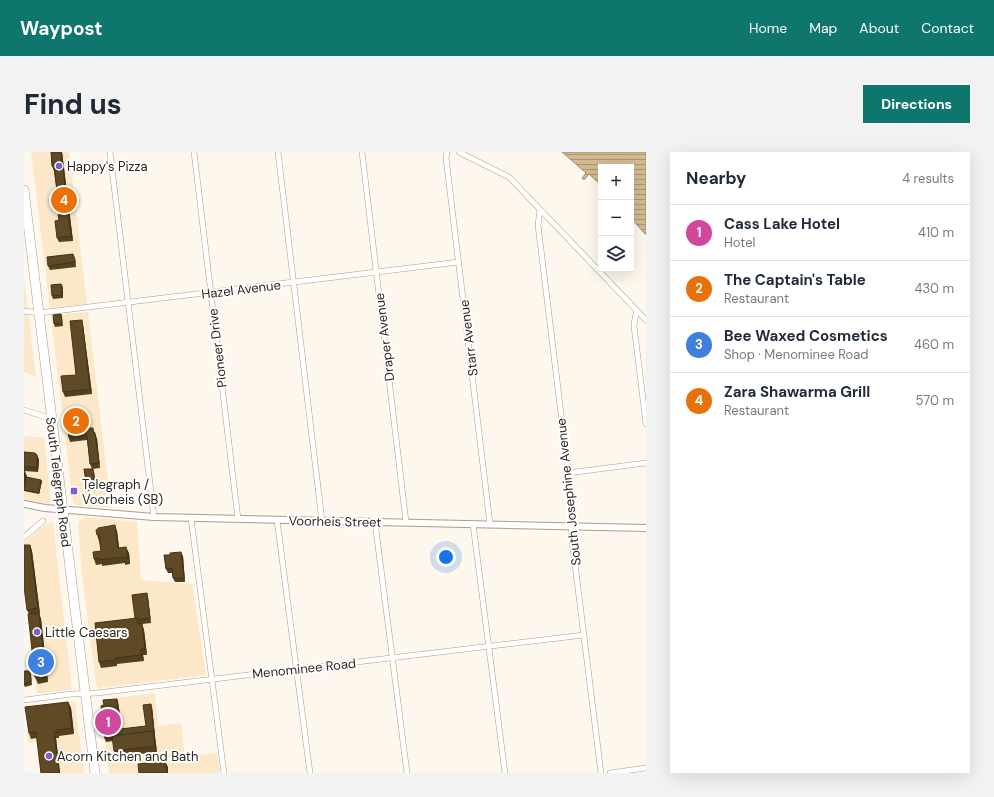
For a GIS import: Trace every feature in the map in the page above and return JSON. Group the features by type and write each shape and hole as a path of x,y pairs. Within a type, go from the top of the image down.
{"highway":[{"name":"South Telegraph Road","path":"24,190 95,773"}],"street":[{"path":"110,152 154,517"},
{"name":"Pioneer Drive","path":"194,152 238,519"},
{"path":"278,152 322,521"},
{"name":"Draper Avenue","path":"362,152 406,522"},
{"name":"Starr Avenue","path":"447,152 446,158 490,524"},
{"path":"459,152 507,176 646,320"},
{"name":"South Josephine Avenue","path":"540,210 538,226 574,520 571,532 601,773"},
{"name":"Hazel Avenue","path":"24,312 39,313 459,262"},
{"path":"637,311 634,326 646,424"},
{"path":"24,410 52,419"},
{"path":"568,473 646,463"},
{"name":"Voorheis Street","path":"24,504 45,508 154,517 646,528"},
{"path":"191,518 224,773"},
{"path":"277,520 310,773"},
{"path":"24,537 43,521"},
{"path":"375,522 407,773"},
{"path":"472,524 505,773"},
{"name":"Menominee Road","path":"24,700 584,635"},
{"path":"610,773 646,768"}],"shaded area":[{"path":"31,152 69,152 87,304 50,308"},
{"path":"562,152 646,152 646,235 634,221 634,164 598,164 598,182 589,174 584,180 582,178 586,173"},
{"path":"24,277 36,376 24,372"},
{"path":"88,312 111,507 90,507 76,505 73,502 51,318 51,315"},
{"path":"24,436 44,438 51,502 48,504 24,500"},
{"path":"85,517 137,522 141,580 192,584 206,675 98,688 96,684 82,575 78,525 80,520"},
{"path":"53,522 72,689 37,694 24,582 24,542 43,526"},
{"path":"155,693 158,726 181,723 185,757 217,753 220,773 109,773 100,700"},
{"path":"75,701 84,773 40,773 36,742 28,743 25,708"}],"building":[{"path":"51,152 61,152 71,236 57,238 55,221 59,220 58,215 60,214"},
{"path":"73,254 75,262 48,266 47,257"},
{"path":"61,284 62,295 52,296 51,285"},
{"path":"61,314 62,323 54,324 53,315"},
{"path":"82,320 90,389 63,392 61,376 76,375 70,321"},
{"path":"83,412 83,419 78,419 79,425 85,424 86,428 93,428 99,463 90,464 87,435 69,438 66,414"},
{"path":"24,452 35,453 37,455 37,467 24,467"},
{"path":"84,469 93,469 95,487 87,488"},
{"path":"26,477 41,480 39,493 24,490"},
{"path":"115,525 118,548 126,547 128,558 94,559 93,552 101,551 99,534 97,535 96,530 98,528"},
{"path":"24,545 30,545 38,608 27,610 24,587"},
{"path":"181,552 184,578 173,578 172,568 166,569 164,555"},
{"path":"147,593 150,618 138,620 135,618 132,595"},
{"path":"39,613 46,676 35,677 28,614"},
{"path":"137,618 138,624 142,624 145,649 141,649 141,655 115,658 115,660 99,662 95,623"},
{"path":"24,671 30,671 31,681 24,684"},
{"path":"117,699 118,711 110,712 112,730 146,726 143,705 151,704 154,733 153,731 112,736 112,738 105,739 101,706 104,705 103,700"},
{"name":"Acorn Kitchen and Bath","path":"68,702 72,728 57,730 57,732 54,732 59,773 41,773 36,732 29,733 25,707"},
{"path":"153,731 155,746 114,751 112,736"},
{"path":"165,761 167,773 139,773 138,764"}],"place":[{"name":"Happy's Pizza","path":"59,166"},
{"name":"Zara Shawarma Grill","path":"64,200"},
{"name":"The Captain's Table","path":"76,421"},
{"name":"Telegraph / Voorheis (SB)","path":"74,491"},
{"name":"Little Caesars","path":"37,632"},
{"name":"Bee Waxed Cosmetics","path":"41,662"},
{"name":"Cass Lake Hotel","path":"108,722"},
{"name":"Acorn Kitchen and Bath","path":"49,756"}]}
